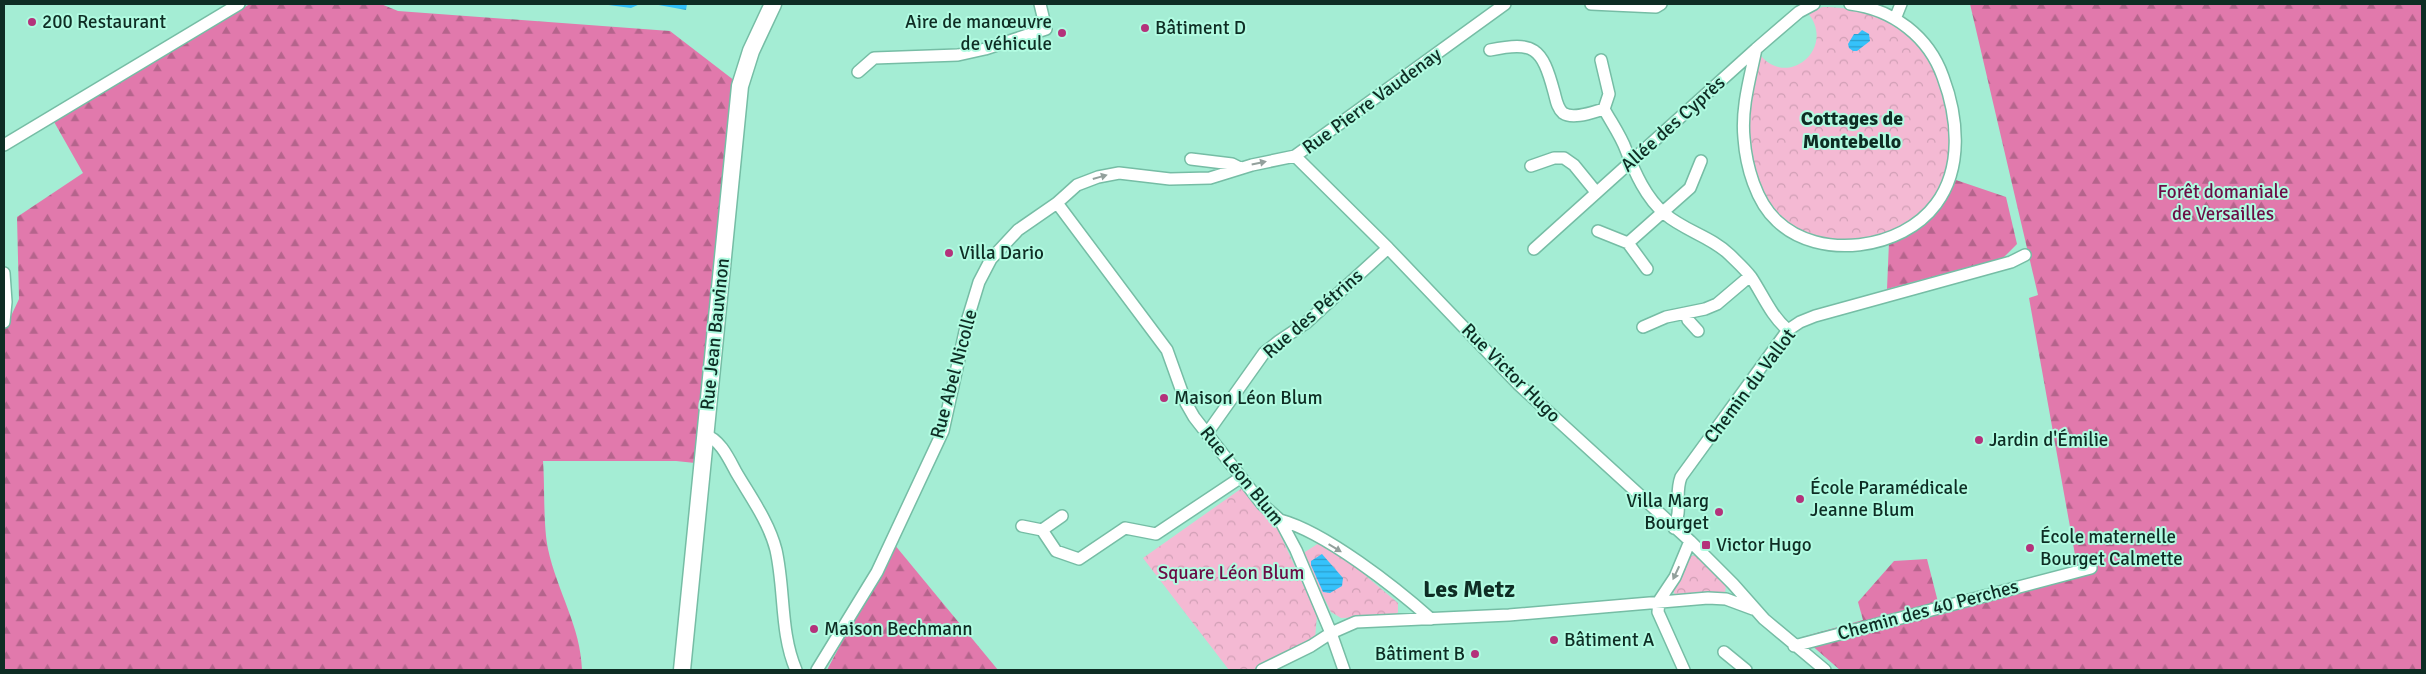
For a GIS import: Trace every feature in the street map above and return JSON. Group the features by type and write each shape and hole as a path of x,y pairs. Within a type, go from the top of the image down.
{"main road":[{"name":"Rue Jean Bauvinon","path":"682,670 740,86 752,51 773,4"}],"street":[{"path":"4,145 239,4"},
{"path":"858,72 874,58 958,55 985,49 1046,29 1040,4"},
{"name":"Rue Pierre Vaudenay","path":"1057,203 1077,185 1119,172 1170,179 1210,178 1240,168 1295,156 1505,4"},
{"path":"1591,4 1656,7 1661,4"},
{"name":"Allée des Cyprès","path":"1534,249 1798,12 1814,4"},
{"path":"1756,49 1745,103 1744,137 1750,171 1761,198 1776,221 1796,235 1823,245 1862,245 1895,234 1925,215 1936,205 1942,194 1953,162 1955,139 1953,113 1940,67 1921,39 1909,27 1895,18 1874,9 1850,4"},
{"path":"1895,18 1901,4"},
{"path":"1490,50 1516,45 1530,47 1540,56 1550,76 1558,106 1563,113 1572,116 1604,109"},
{"path":"1601,60 1609,94 1604,109 1626,150 1629,163 1648,193 1663,213 1680,226 1710,241 1728,253 1750,276 1779,322 1788,330"},
{"name":"Rue Victor Hugo","path":"1295,156 1388,248 1518,384 1690,542 1733,584 1755,610"},
{"path":"1531,166 1564,158 1574,165 1596,192"},
{"path":"1191,159 1232,164 1240,168"},
{"path":"1628,243 1690,188 1700,161"},
{"name":"Rue Léon Blum","path":"1057,203 1167,350 1186,403 1194,417 1208,432 1240,478 1262,504 1280,520 1296,550 1331,632 1344,670"},
{"name":"Rue Abel Nicolle","path":"817,670 877,572 943,431 968,318 979,282 991,260 1018,230 1057,203"},
{"path":"1598,231 1628,243 1647,269"},
{"name":"Rue des Pétrins","path":"1208,432 1264,353 1278,340 1306,324 1388,248"},
{"name":"Chemin du Vallot","path":"1674,528 1680,513 1677,494 1681,477 1788,330 1800,322 1815,316 2011,262 2024,255"},
{"path":"4,273 6,302 4,322"},
{"path":"1643,327 1666,317 1717,304 1750,276"},
{"path":"1686,312 1688,320 1698,331"},
{"path":"705,435 711,436 726,454 774,542 782,586 789,654 796,670"},
{"path":"1022,526 1042,530 1056,551 1079,559 1125,528 1156,534 1240,478"},
{"path":"1042,530 1062,516"},
{"path":"1280,520 1291,523 1366,567 1431,618"},
{"path":"1296,550 1306,541 1316,537"},
{"path":"1684,670 1658,612 1659,601 1675,577 1690,542"},
{"name":"Chemin des 40 Perches","path":"1794,646 2091,568"},
{"path":"1726,599 1733,584"},
{"path":"1398,620 1405,604 1404,598"},
{"path":"1262,670 1311,646 1331,632 1356,622 1518,614 1659,601 1726,599 1755,610 1794,646 1825,670"},
{"path":"1724,652 1746,670"}],"green space":[{"path":"250,4 381,4 398,11 670,31 735,81 695,463 676,461 543,461 545,529 548,549 578,639 582,670 4,670 4,331 19,299 17,217 83,173 53,120"},
{"name":"Forêt domaniale de Versailles","path":"1970,4 2422,4 2422,670 1840,670 1802,637 1863,620 1858,602 1894,561 1927,559 1938,602 2077,566 2029,298 2038,295"},
{"path":"1823,7 1862,11 1888,20 1911,33 1920,42 1928,55 1942,86 1949,114 1949,155 1946,175 1939,193 1914,220 1883,236 1865,240 1830,239 1812,235 1787,224 1778,217 1763,195 1755,176 1750,156 1749,116 1761,56 1773,65 1785,68 1796,66 1806,59 1813,50 1817,38 1815,25 1807,12"},
{"path":"1953,179 2006,197 2017,244 2003,258 1887,289 1889,242"},
{"name":"Square Léon Blum","path":"1242,488 1275,523 1317,615 1315,639 1252,670 1229,670 1143,558"},
{"path":"1319,543 1365,570 1366,576 1398,603 1398,612 1395,616 1341,618 1331,612 1304,557 1305,552"},
{"path":"894,544 998,670 827,670"},
{"path":"1697,555 1726,585 1725,593 1675,595 1673,590 1687,560 1691,556"}],"water":[{"path":"601,4 640,4 631,8"},
{"path":"653,4 687,4 686,10"},
{"path":"1862,30 1869,34 1870,41 1857,51 1853,51 1849,48 1848,44 1854,34 1858,34"},
{"path":"1322,554 1343,578 1342,586 1330,593 1323,592 1311,565 1311,561"}],"place":[{"name":"200 Restaurant","path":"32,22"},
{"name":"Bâtiment D","path":"1145,28"},
{"name":"Aire de manœuvre de véhicule","path":"1062,33"},
{"name":"Villa Dario","path":"949,253"},
{"name":"Maison Léon Blum","path":"1164,398"},
{"name":"Jardin d'Émilie","path":"1979,440"},
{"name":"École Paramédicale Jeanne Blum","path":"1800,499"},
{"name":"Villa Marg Bourget","path":"1719,512"},
{"name":"Victor Hugo","path":"1706,545"},
{"name":"École maternelle Bourget Calmette","path":"2030,548"},
{"name":"Maison Bechmann","path":"814,629"},
{"name":"Bâtiment A","path":"1554,640"},
{"name":"Bâtiment B","path":"1475,654"}],"district":[{"name":"Cottages de Montebello","path":"1852,130"},
{"name":"Les Metz","path":"1469,589"}]}
